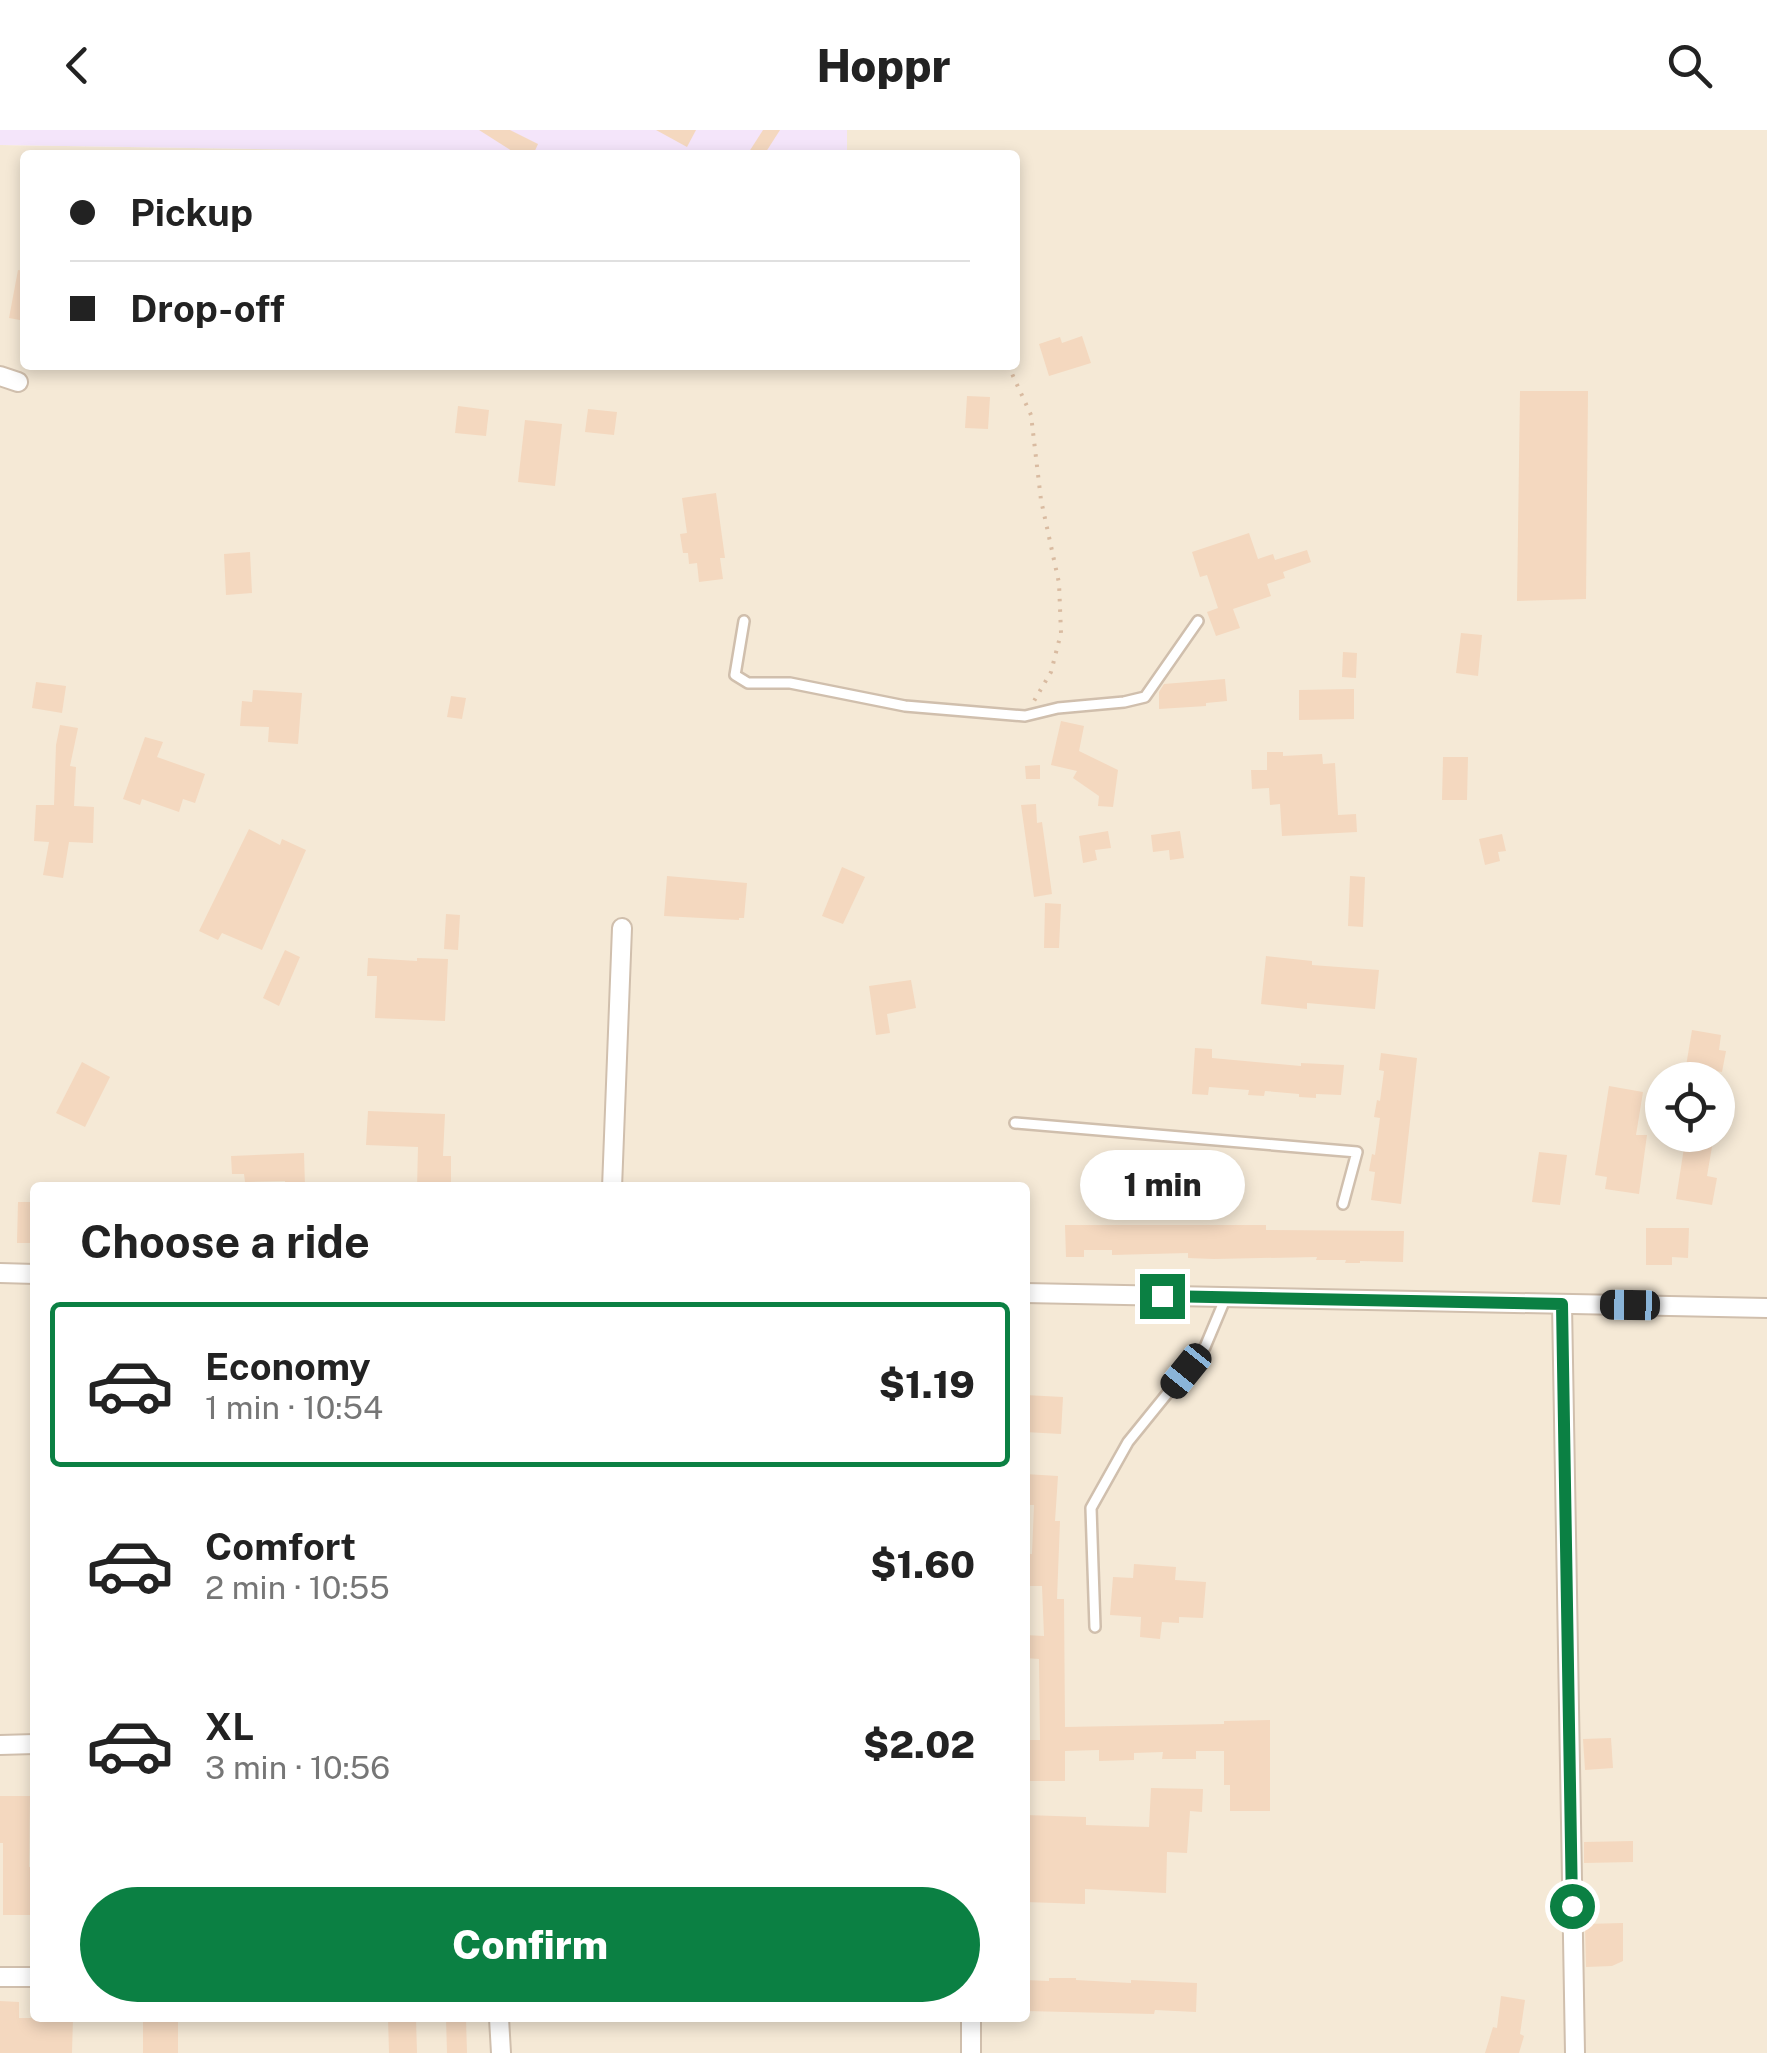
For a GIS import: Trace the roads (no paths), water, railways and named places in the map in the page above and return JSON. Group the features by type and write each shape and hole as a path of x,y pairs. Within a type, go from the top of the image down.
{"street":[{"path":"612,1182 622,928"},
{"path":"0,1273 30,1274"},
{"path":"1030,1293 1767,1308"},
{"path":"1562,1304 1575,2053"},
{"path":"0,1745 30,1744"},
{"path":"0,1977 30,1978"},
{"path":"499,2022 502,2053"},
{"path":"971,2053 972,2022"}],"lane":[{"path":"744,622 734,676 748,683 790,684 905,706 1026,716 1145,697 1198,622"},
{"path":"1015,1123 1357,1152 1343,1204"},
{"path":"1095,1627 1091,1508 1128,1442 1205,1347 1226,1297"}]}
